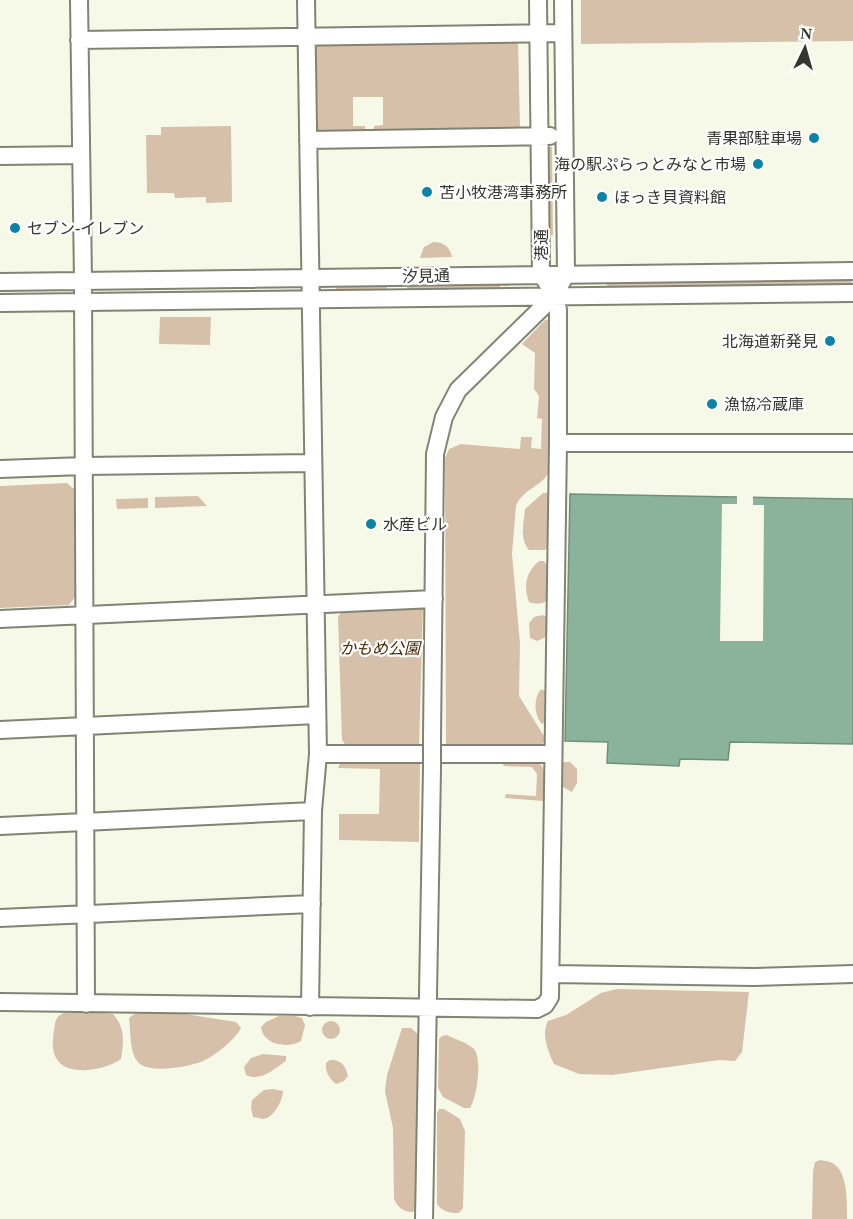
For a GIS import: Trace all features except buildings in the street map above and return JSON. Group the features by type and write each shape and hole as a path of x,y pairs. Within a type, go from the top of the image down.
{"street":[{"path":"79,0 83,281 86,1004"},
{"path":"306,0 318,754 313,811 310,1007"},
{"name":"港通","path":"538,0 541,274 555,295 566,274 563,0"},
{"path":"79,40 563,33"},
{"path":"308,140 564,136"},
{"path":"0,156 81,155"},
{"name":"汐見通","path":"0,282 853,272"},
{"name":"汐見通","path":"0,303 853,292"},
{"path":"0,1002 537,1009 545,1005 550,998 552,974 558,443 558,310 555,295"},
{"path":"424,1219 435,454 444,417 458,390 555,295"},
{"path":"558,443 853,443"},
{"path":"0,469 313,463"},
{"path":"0,619 434,599"},
{"path":"0,730 317,715"},
{"path":"318,754 553,754"},
{"path":"0,826 313,811"},
{"path":"0,918 312,904"},
{"path":"552,974 754,977 853,974"}],"green space":[{"path":"581,0 853,0 853,41 581,44"},
{"path":"518,42 520,128 374,131 374,126 383,125 383,97 353,97 353,126 365,126 365,132 318,133 316,45"},
{"path":"231,126 232,202 206,203 206,197 175,198 174,193 147,193 146,135 161,135 161,127"},
{"path":"548,147 552,147 553,235 549,236"},
{"path":"433,242 446,246 452,257 420,258 424,247"},
{"path":"852,279 852,284 607,286 607,281"},
{"path":"500,283 500,288 407,289 407,284"},
{"path":"387,285 387,290 336,291 336,286"},
{"path":"160,317 211,317 210,345 159,344"},
{"path":"549,319 552,323 550,470 543,480 523,495 516,506 512,554 520,644 519,696 544,736 544,742 539,747 450,746 446,744 445,458 449,449 461,444 520,449 521,437 532,437 531,448 541,449 542,419 537,418 539,396 534,389 535,353 522,344 545,320"},
{"path":"67,483 74,489 75,597 69,605 0,608 0,486"},
{"path":"543,493 549,495 548,546 545,550 529,550 523,536 525,509"},
{"path":"198,496 207,506 155,508 155,497"},
{"path":"148,498 148,508 117,509 116,499"},
{"path":"539,561 544,561 547,565 546,601 538,604 529,602 526,585 531,570"},
{"name":"かもめ公園","path":"423,606 419,749 347,747 342,740 338,616 348,607"},
{"path":"542,615 548,617 546,637 537,641 530,638 529,623 534,617"},
{"path":"541,689 546,691 546,722 542,724 535,707"},
{"path":"420,760 419,842 339,840 339,814 379,814 380,769 338,768 341,761"},
{"path":"507,760 531,761 542,766 544,770 543,801 505,798 506,794 536,796 537,774 532,767 503,766"},
{"path":"570,762 577,769 577,783 572,792 561,786 561,763"},
{"path":"617,989 749,992 742,1052 735,1061 719,1060 612,1075 579,1074 554,1064 545,1037 548,1021 566,1015 601,993"},
{"path":"76,1011 113,1014 120,1024 123,1035 121,1059 97,1069 87,1070 77,1070 61,1064 53,1051 55,1023 60,1015"},
{"path":"166,1011 236,1022 241,1028 224,1047 203,1061 161,1069 145,1066 139,1063 134,1054 129,1018 134,1014"},
{"path":"279,1016 302,1018 305,1025 301,1041 283,1045 266,1038 261,1027"},
{"path":"331,1021 337,1024 340,1030 337,1036 331,1039 325,1036 322,1030 325,1024"},
{"path":"402,1028 411,1028 418,1034 422,1043 418,1206 413,1212 402,1209 394,1199 393,1128 385,1091 387,1075"},
{"path":"447,1035 470,1046 476,1052 478,1077 475,1096 470,1108 464,1108 443,1097 438,1088 439,1039"},
{"path":"263,1054 286,1056 286,1061 262,1076 246,1075 244,1067 251,1058"},
{"path":"330,1060 340,1062 346,1069 348,1076 344,1081 336,1084 329,1077 326,1063"},
{"path":"264,1090 283,1091 277,1108 267,1118 253,1117 252,1100"},
{"path":"439,1109 444,1109 460,1119 465,1131 463,1208 459,1213 446,1212 437,1204 437,1113"},
{"path":"820,1160 834,1164 842,1174 846,1189 847,1219 812,1219 813,1171 815,1162"}],"shaded area":[{"path":"570,494 853,499 853,744 730,742 728,760 680,759 679,766 607,763 608,742 565,741"}],"pier":[{"path":"737,494 753,494 753,505 764,505 763,641 720,641 722,504 737,504"}],"place":[{"name":"青果部駐車場","path":"814,138"},
{"name":"海の駅ぷらっとみなと市場","path":"758,164"},
{"name":"苫小牧港湾事務所","path":"427,192"},
{"name":"ほっき貝資料館","path":"602,197"},
{"name":"セブン-イレブン","path":"15,228"},
{"name":"北海道新発見","path":"830,341"},
{"name":"漁協冷蔵庫","path":"712,404"},
{"name":"水産ビル","path":"371,524"}]}
